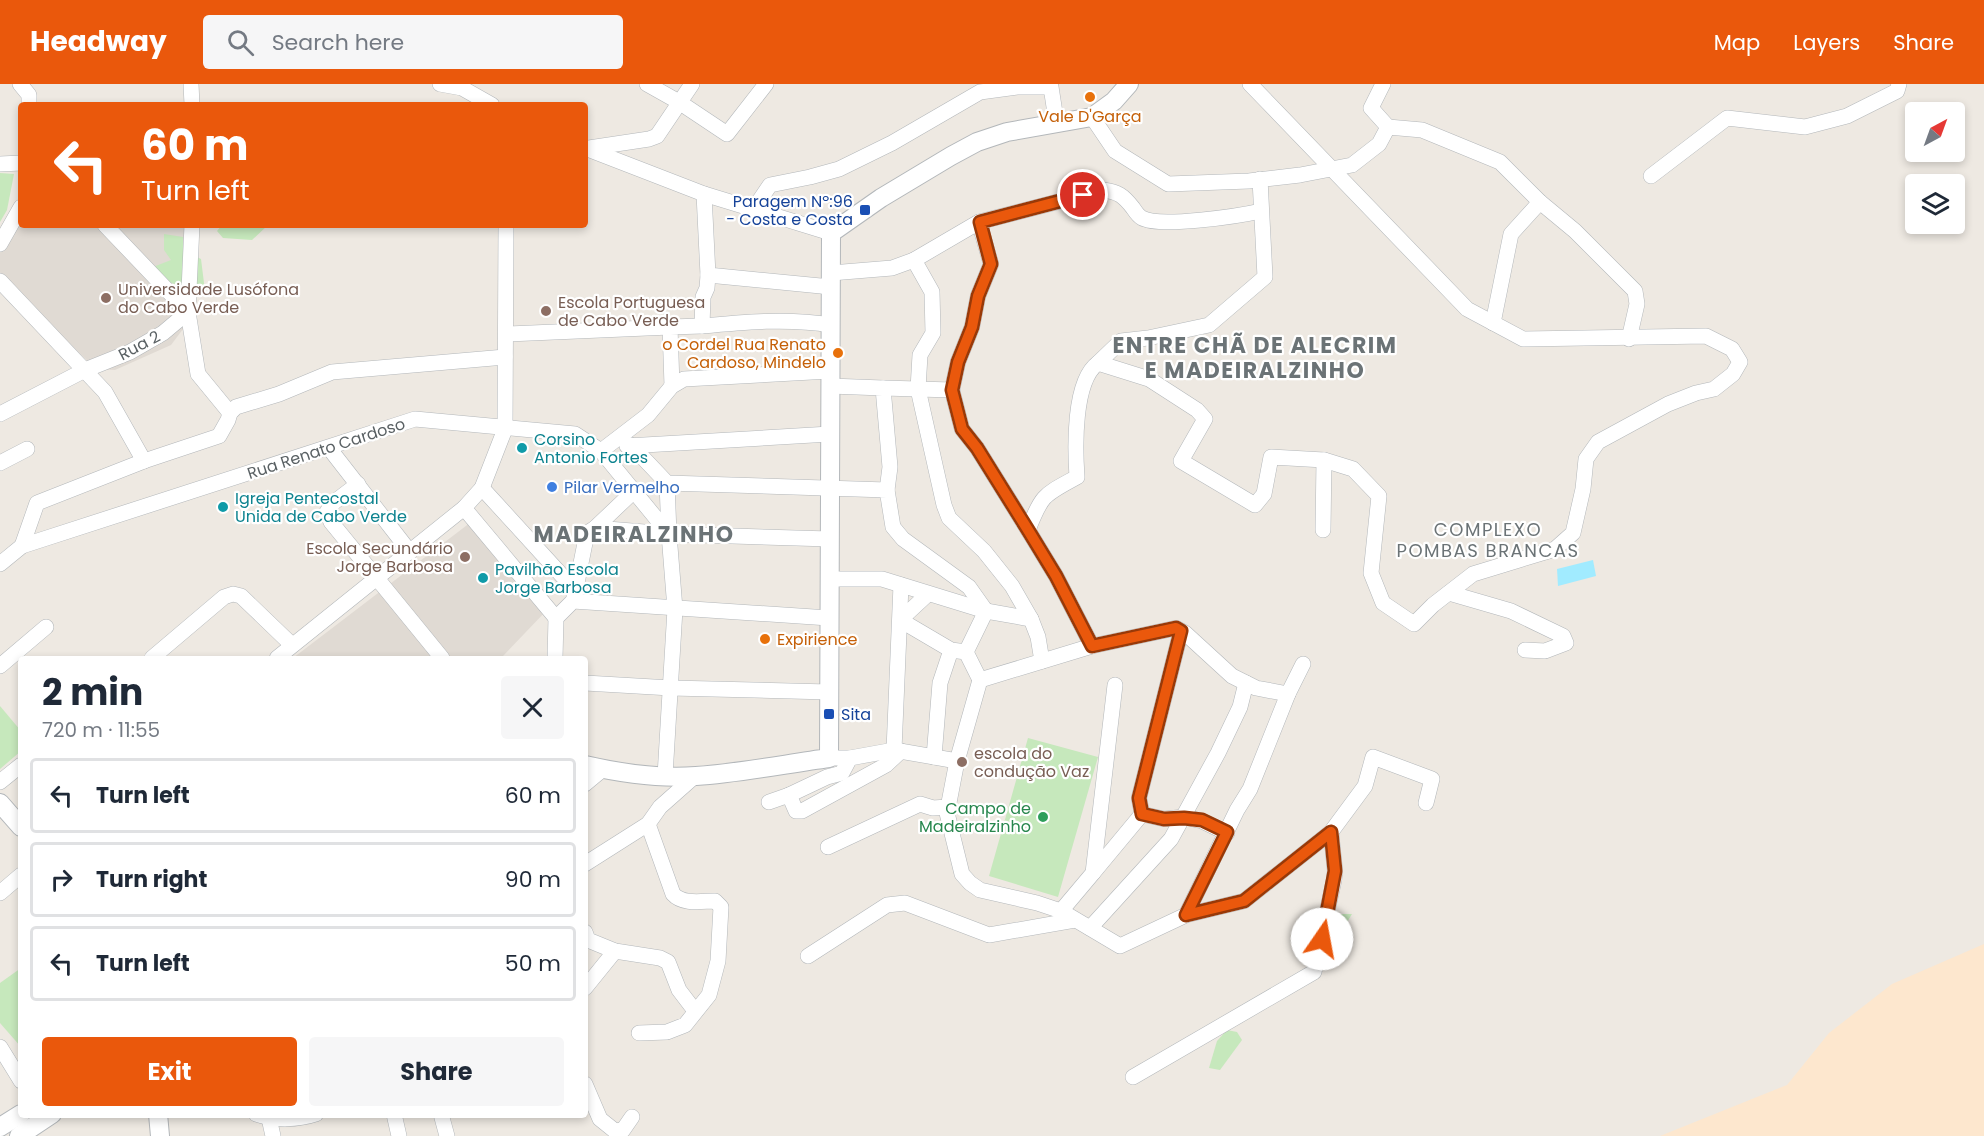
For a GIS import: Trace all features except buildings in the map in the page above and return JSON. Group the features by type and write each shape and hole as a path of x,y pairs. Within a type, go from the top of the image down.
{"street":[{"path":"20,84 29,95 29,102"},
{"path":"191,84 192,102"},
{"path":"440,84 462,88 487,102"},
{"path":"647,84 727,134 766,84"},
{"path":"588,148 649,140 657,136 692,84"},
{"path":"831,233 881,198 977,142 1007,132 1092,117 1114,101 1129,84"},
{"path":"1098,363 1149,379 1197,410 1205,419 1181,461 1255,505 1264,494 1271,457 1324,460 1353,469 1379,496 1371,573 1383,603 1414,624 1473,574 1555,549 1573,533 1583,489 1586,459 1598,442 1618,429 1668,404 1714,389 1733,374 1740,362 1732,349 1706,336 1523,339 1467,309 1250,84"},
{"path":"1383,84 1371,108 1388,127 1422,130 1500,162 1575,231 1635,291 1637,304 1629,339"},
{"path":"1651,176 1727,118 1805,127 1846,116 1897,91 1899,84"},
{"path":"753,210 770,184 839,169 892,143 980,92 1017,87 1051,87 1055,113 1059,122"},
{"path":"1092,117 1115,151 1168,184 1260,179 1352,165 1379,144 1388,127"},
{"path":"588,149 704,194 831,233"},
{"path":"0,164 18,163"},
{"path":"1028,530 1038,503 1046,494 1077,477 1075,452 1079,401 1091,368 1120,341 1148,338 1209,325 1265,277 1260,179"},
{"path":"708,274 792,285 892,268 914,260 980,222 1102,190 1116,192 1141,218 1156,222 1261,211"},
{"path":"702,326 703,297 707,288 708,274 704,194"},
{"path":"1493,323 1511,234 1540,201"},
{"path":"0,244 18,212"},
{"path":"980,222 991,264 978,296 972,327 958,362 952,390 962,429 977,448 1056,576 1092,646"},
{"path":"108,228 188,312"},
{"path":"192,228 188,312 198,374 230,413"},
{"path":"279,656 464,508 482,488 505,429 506,228"},
{"path":"829,758 831,233"},
{"path":"914,260 932,292 933,333 921,355 918,389 944,505 949,518 984,551 1012,586 1031,619 1038,637 1042,661"},
{"path":"0,281 105,392 144,461"},
{"name":"Rua 2","path":"0,414 85,370 130,352 163,333 188,312"},
{"path":"506,334 770,322 831,325"},
{"path":"670,327 672,386"},
{"path":"22,546 37,503 144,461 219,436 230,413 236,407 279,394 332,372 505,357"},
{"path":"605,449 648,415 672,386 684,379 830,378 883,388 952,390"},
{"path":"883,388 890,467 887,490 893,527 903,539 969,587 986,611"},
{"name":"Rua Renato Cardoso","path":"0,564 22,546 415,419 576,434 605,449 634,491 669,534"},
{"path":"605,449 830,434"},
{"path":"631,446 667,483 675,609 665,776"},
{"path":"329,447 410,552"},
{"path":"0,463 27,449"},
{"path":"1323,530 1324,460"},
{"path":"667,483 887,490"},
{"path":"358,484 333,503 327,512 331,522 439,656"},
{"path":"482,488 575,596 675,609 829,618"},
{"path":"555,656 556,618 575,596 587,533 596,528 634,491"},
{"path":"464,508 556,618"},
{"path":"596,528 669,534 830,538"},
{"path":"830,579 882,579 986,611 1031,619"},
{"path":"789,795 796,811 802,811 886,765 897,751 901,585"},
{"path":"1449,593 1511,611 1563,636 1566,643 1545,651 1524,650"},
{"path":"154,656 224,597 233,594 241,596 292,645"},
{"path":"900,620 928,594"},
{"path":"934,757 940,683 958,651 986,611"},
{"path":"900,620 958,651 980,680"},
{"path":"0,666 46,627"},
{"path":"980,680 1092,646 1176,628 1232,676 1256,688 1288,694"},
{"path":"1142,814 1139,798 1181,631"},
{"path":"1186,915 1237,810 1251,789 1288,694 1303,664"},
{"path":"980,680 957,761 947,813 962,874 980,890 1061,911 1120,946 1186,915 1244,901 1331,832 1365,786 1373,757 1432,779 1426,803"},
{"path":"588,683 670,688 829,692"},
{"path":"1090,928 1172,839 1240,707 1246,683"},
{"path":"1093,873 1115,685"},
{"path":"594,767 665,776 695,777 897,751 957,761"},
{"path":"769,802 827,777 843,773 850,758"},
{"path":"0,782 18,767"},
{"path":"588,862 648,824 660,807 695,777"},
{"path":"0,803 18,824"},
{"path":"828,847 920,804 933,808 948,807"},
{"path":"1142,814 1164,819 1202,820 1227,832"},
{"path":"1061,911 1142,814"},
{"path":"639,1033 667,1032 685,1025 709,994 718,962 721,907 715,901 682,901 673,894 648,824"},
{"path":"1133,1077 1314,972 1334,880 1331,832"},
{"path":"0,893 18,878"},
{"path":"808,956 887,904 905,903 989,935 1075,920"},
{"path":"588,940 615,951 660,958 668,962 679,990 695,1011"},
{"path":"588,984 615,951"},
{"path":"0,1047 18,1076"},
{"path":"588,1091 600,1119 615,1131 623,1130 632,1117"},
{"path":"0,1127 18,1116"},
{"path":"19,1136 46,1118"},
{"path":"264,1118 273,1136"},
{"path":"395,1118 399,1136"},
{"path":"442,1118 447,1136"}],"shaded area":[{"name":"Universidade Lusófona do Cabo Verde","path":"18,221 18,228 190,228 189,321 171,345 115,370 96,369 0,276 0,252"},
{"name":"Escola Secundário Jorge Barbosa","path":"475,519 547,610 503,656 296,656"}],"green space":[{"path":"0,173 14,174 7,210 0,222"},
{"path":"220,228 265,228 252,240 223,238 217,231"},
{"path":"164,234 183,237 183,250 201,259 205,291 187,294 178,285 165,281 153,267 171,260 164,250"},
{"path":"0,706 18,727 18,754 0,769"},
{"name":"Campo de Madeiralzinho","path":"1028,738 1098,757 1058,897 989,876"},
{"path":"1341,914 1352,914 1339,935 1330,957 1324,953 1331,924 1340,925"},
{"path":"18,970 18,1044 0,1023 0,983"},
{"path":"1227,1030 1237,1032 1242,1040 1220,1070 1209,1068 1217,1041"}],"sand":[{"path":"1984,944 1984,1136 1660,1136 1787,1085 1829,1033 1892,984"}],"water":[{"path":"1593,560 1596,576 1558,586 1557,569"}],"place":[{"name":"Vale D'Garça","path":"1090,97"},
{"name":"Paragem Nº:96 - Costa e Costa","path":"865,210"},
{"name":"Universidade Lusófona do Cabo Verde","path":"106,298"},
{"name":"Escola Portuguesa de Cabo Verde","path":"546,311"},
{"name":"o Cordel Rua Renato Cardoso, Mindelo","path":"838,353"},
{"name":"Corsino Antonio Fortes","path":"522,448"},
{"name":"Pilar Vermelho","path":"552,487"},
{"name":"Igreja Pentecostal Unida de Cabo Verde","path":"223,507"},
{"name":"Escola Secundário Jorge Barbosa","path":"465,557"},
{"name":"Pavilhão Escola Jorge Barbosa","path":"483,578"},
{"name":"Expirience","path":"765,639"},
{"name":"Sita","path":"829,714"},
{"name":"escola do condução Vaz","path":"962,762"},
{"name":"Campo de Madeiralzinho","path":"1043,817"}],"district":[{"name":"ENTRE CHÃ DE ALECRIM E MADEIRALZINHO","path":"1255,358"},
{"name":"MADEIRALZINHO","path":"634,534"},
{"name":"COMPLEXO POMBAS BRANCAS","path":"1488,540"}],"route":[{"path":"1083,195 980,222 991,264 978,296 972,327 958,362 952,390 962,429 977,448 1056,576 1092,646 1176,628 1181,631 1139,798 1142,814 1164,819 1202,820 1227,832 1186,915 1244,901 1331,832 1335,871 1322,939"}]}
